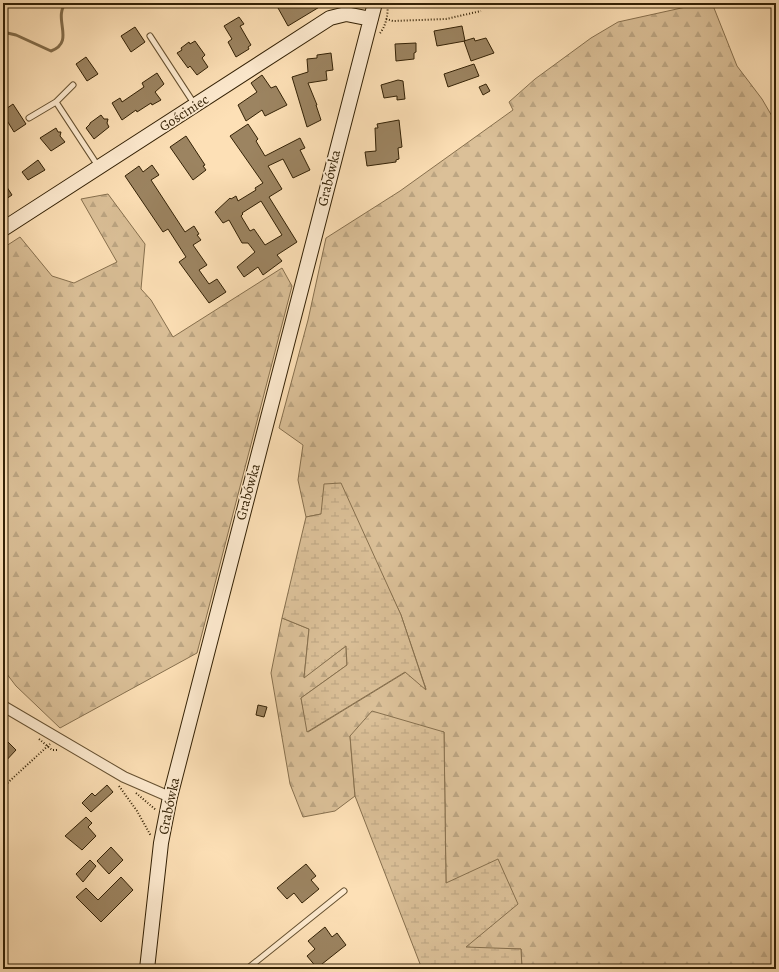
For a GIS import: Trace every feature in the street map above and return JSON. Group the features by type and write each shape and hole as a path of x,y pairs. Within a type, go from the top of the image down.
{"street":[{"name":"Grabówka","path":"147,969 161,843 170,797 375,3"},
{"name":"Gościniec","path":"3,229 330,18 346,14 370,18"},
{"path":"3,706 135,783 170,797"}],"lane":[{"path":"150,36 196,105"},
{"path":"29,118 56,102 74,85"},
{"path":"56,102 98,167"},
{"path":"246,969 344,891"}],"path":[{"path":"370,18 393,21 446,19 481,11"},
{"path":"3,787 56,737"},
{"path":"121,789 137,811 152,838"},
{"path":"136,793 157,811 167,813"}],"green space":[{"path":"704,3 712,3 737,66 762,99 776,123 776,969 522,969 521,949 466,948 446,883 444,732 350,736 355,796 335,811 303,817 290,784 271,673 282,618 309,629 304,677 346,646 347,665 301,698 308,732 406,672 426,689 401,615 379,569 321,514 306,517 298,480 303,445 279,428 308,320 326,238 400,191 513,110 509,102 535,79 591,38 618,22"},
{"path":"108,194 145,244 141,289 151,300 173,337 282,268 292,286 197,653 60,728 16,686 3,669 3,248 20,237 52,276 74,283 117,262 81,199"},
{"path":"341,483 401,615 426,690 405,672 307,732 301,698 347,665 346,646 304,678 309,629 282,618 306,517 321,514 324,484"},
{"path":"372,711 444,732 446,883 498,859 518,904 466,947 521,949 522,969 422,969 355,796 350,736"}],"building":[{"path":"287,3 326,3 288,26 278,8"},
{"path":"239,17 244,24 240,26 251,45 248,47 249,49 236,57 228,42 232,39 224,26"},
{"path":"462,26 465,41 437,46 434,31"},
{"path":"135,27 145,42 131,52 121,36"},
{"path":"474,38 475,41 486,38 494,53 471,61 464,41"},
{"path":"195,41 205,55 202,58 208,67 197,75 190,66 188,68 177,53 189,42 190,44"},
{"path":"416,43 414,59 396,61 395,44"},
{"path":"331,53 333,70 326,71 327,80 308,83 321,120 307,127 292,77 308,72 307,59 317,58 317,55"},
{"path":"86,57 98,74 87,81 76,64"},
{"path":"474,64 479,76 448,87 444,74"},
{"path":"157,73 164,84 155,92 161,100 152,105 151,103 137,112 136,110 122,120 112,103 120,98 122,102 144,87 142,83"},
{"path":"262,75 271,88 276,86 287,105 265,116 262,110 246,121 238,105 257,92 251,83"},
{"path":"398,80 403,81 405,99 397,100 397,96 384,98 381,85"},
{"path":"486,84 490,91 483,95 479,87"},
{"path":"13,104 26,124 14,132 3,114 3,111"},
{"path":"101,115 104,119 108,119 107,123 109,127 94,139 86,128"},
{"path":"399,120 402,147 398,148 399,159 396,160 396,162 367,166 365,152 376,151 375,128 378,128 377,124"},
{"path":"248,124 258,139 256,141 265,156 300,138 305,148 300,150 310,170 293,178 283,159 268,166 282,189 269,197 297,242 277,255 282,261 263,275 258,267 244,277 237,267 255,252 248,243 242,243 229,220 223,223 215,212 230,198 231,199 236,196 238,201 256,190 255,188 263,183 230,136","holes":["261,201 282,235 265,245 254,229 250,231 241,216 243,214 242,213"]},
{"path":"56,128 58,132 61,132 60,136 65,142 51,151 40,138"},
{"path":"186,136 205,165 203,166 206,170 193,180 170,147"},
{"path":"38,160 45,170 28,180 22,172"},
{"path":"152,165 159,175 151,180 185,232 194,226 199,234 197,235 201,240 193,245 207,265 199,270 209,284 217,279 226,292 209,303 179,262 186,257 168,229 163,232 125,176 139,166 143,172"},
{"path":"3,181 12,195 3,201"},
{"path":"258,705 267,707 264,717 256,715"},
{"path":"3,737 16,750 3,764"},
{"path":"107,785 113,792 91,812 82,803 92,793 95,796"},
{"path":"86,817 92,823 88,827 96,836 82,850 65,836"},
{"path":"111,847 123,860 109,874 97,861"},
{"path":"90,860 96,866 83,882 76,874"},
{"path":"306,864 316,876 311,880 319,889 302,903 294,893 287,899 277,888"},
{"path":"121,877 133,890 101,922 76,897 86,888 98,900"},
{"path":"325,927 332,937 337,933 346,945 317,968 307,956 315,949 308,941"}],"waterway":[{"path":"3,32 16,35 51,51 58,47 62,42 63,36 61,16 62,9 66,3"},
{"path":"161,3 192,3"}]}
